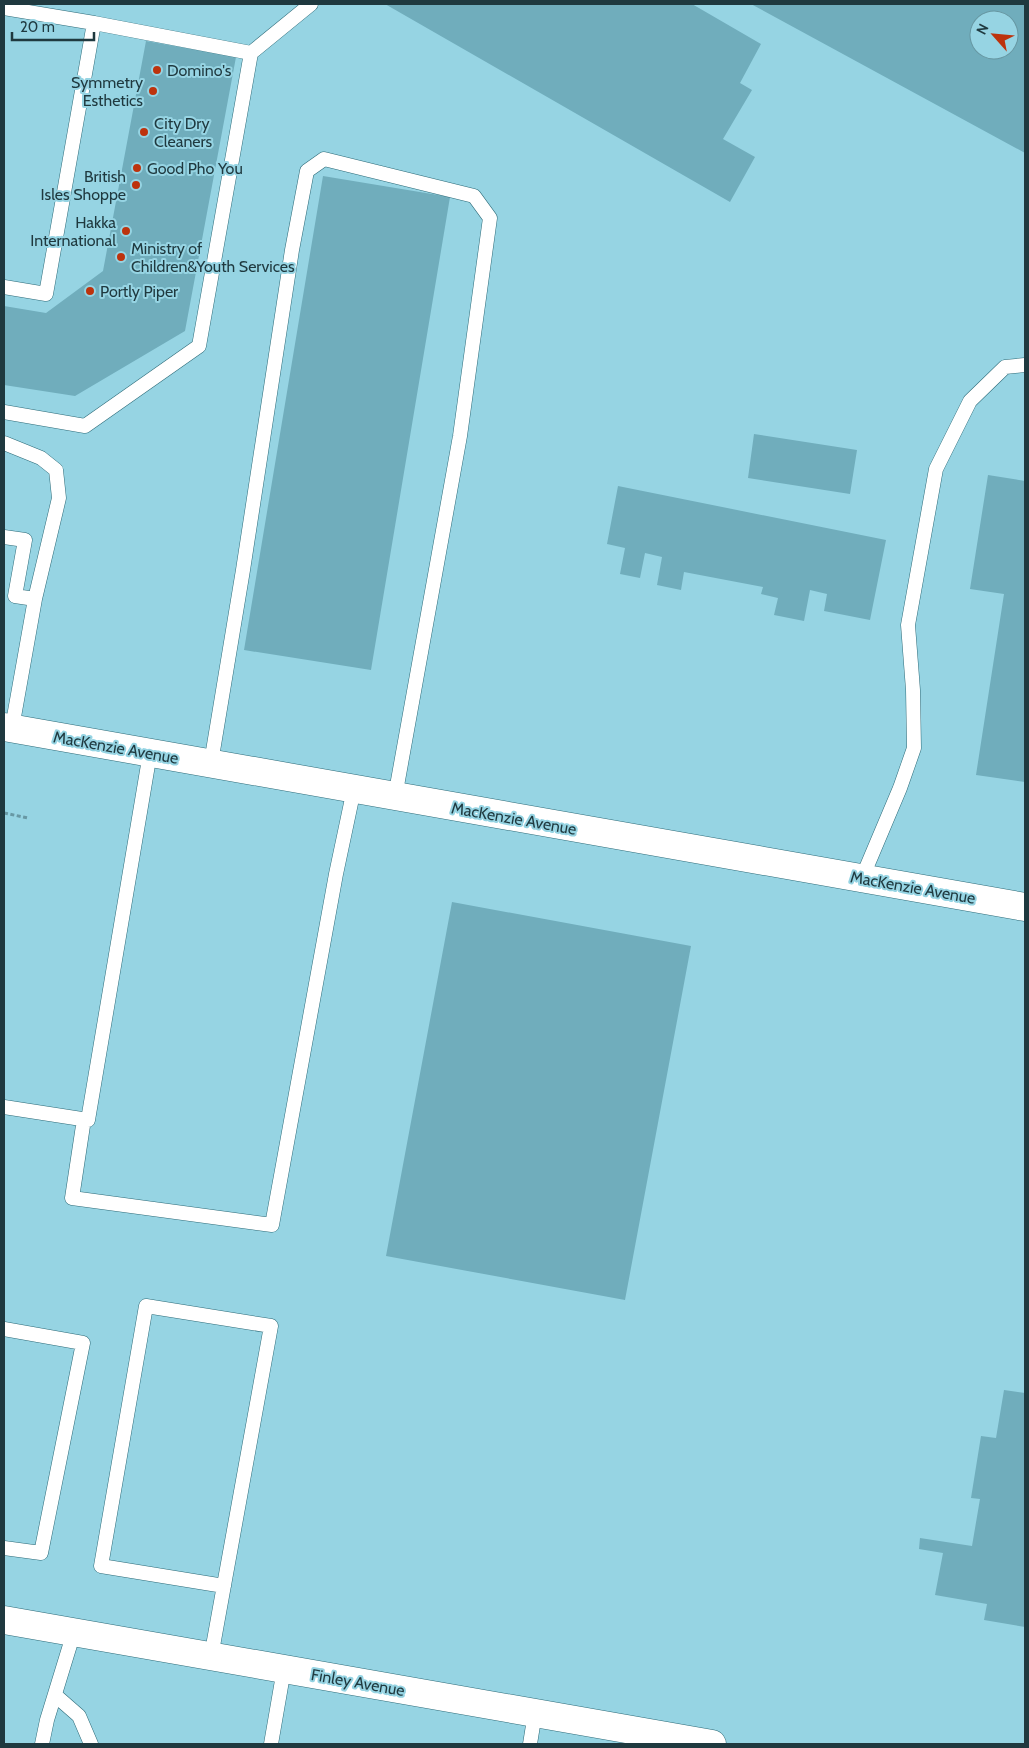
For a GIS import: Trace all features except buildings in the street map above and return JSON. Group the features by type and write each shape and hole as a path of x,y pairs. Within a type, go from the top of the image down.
{"street":[{"name":"MacKenzie Avenue","path":"8,727 1025,907"},
{"name":"Finley Avenue","path":"4,1620 712,1744"}],"lane":[{"path":"4,412 85,426 199,346 251,53 311,4"},
{"path":"4,8 251,53"},
{"path":"4,287 46,294 94,23"},
{"path":"211,763 292,250 307,171 324,159 474,196 490,218 460,436 396,797"},
{"path":"862,878 900,788 914,748 913,690 908,625 936,469 970,401 1005,367 1025,366"},
{"path":"4,443 40,458 56,470 59,498 34,599 8,727"},
{"path":"4,537 25,540 15,596 34,599"},
{"path":"4,1107 88,1120 150,752"},
{"path":"84,1120 72,1198 272,1225 336,874 354,789"},
{"path":"211,1656 224,1586 270,1326 146,1306 101,1566 224,1586"},
{"path":"4,1329 83,1343 41,1553 4,1548"},
{"path":"42,1744 74,1632"},
{"path":"271,1744 284,1669"},
{"path":"55,1694 79,1716 91,1744"},
{"path":"530,1744 535,1713"}],"path":[{"path":"4,813 28,818"}],"place":[{"name":"Domino's","path":"157,70"},
{"name":"Symmetry Esthetics","path":"153,91"},
{"name":"City Dry Cleaners","path":"144,132"},
{"name":"Good Pho You","path":"137,168"},
{"name":"British Isles Shoppe","path":"136,185"},
{"name":"Hakka International","path":"126,231"},
{"name":"Ministry of Children&Youth Services","path":"121,257"},
{"name":"Portly Piper","path":"90,291"}]}
